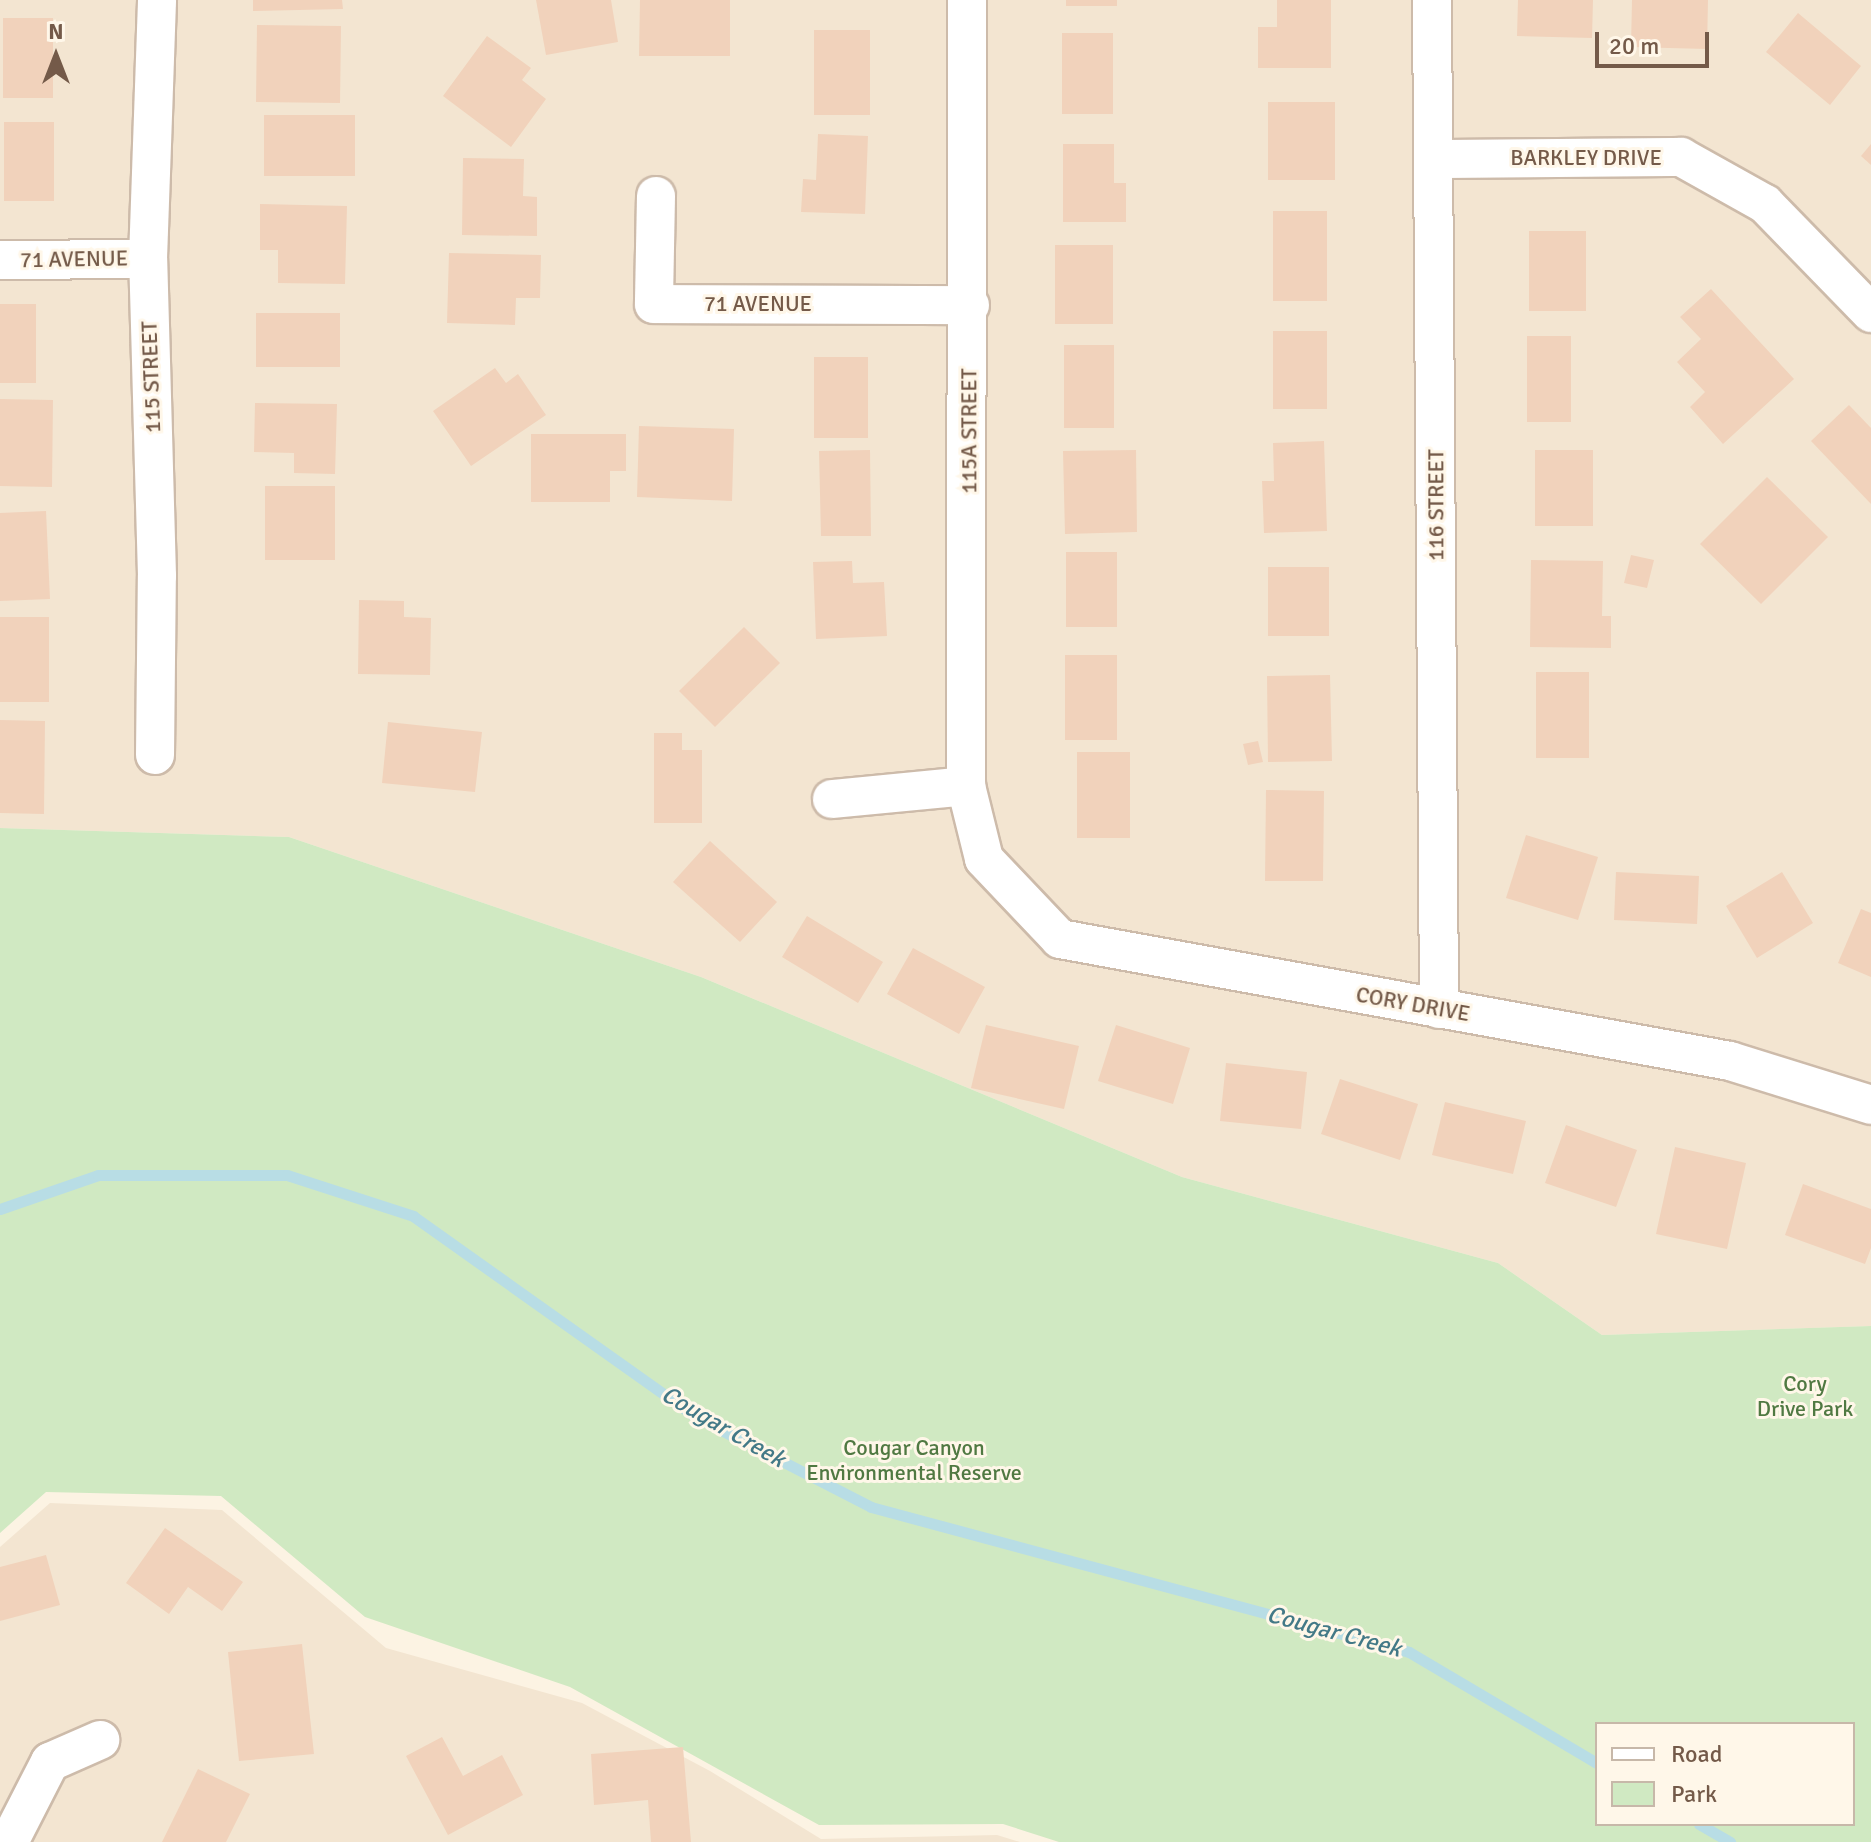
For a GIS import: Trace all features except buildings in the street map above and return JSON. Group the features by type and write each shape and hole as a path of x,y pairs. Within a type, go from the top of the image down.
{"street":[{"name":"115 STREET","path":"155,755 157,576 148,259 157,0"},
{"name":"115A STREET","path":"967,0 970,305 966,786 984,859"},
{"name":"116 STREET","path":"1432,0 1439,1009"},
{"name":"BARKLEY DRIVE","path":"1435,159 1681,157 1765,204 1871,313"},
{"name":"71 AVENUE","path":"656,196 654,304 970,305"},
{"name":"71 AVENUE","path":"0,260 148,259"},
{"path":"832,799 966,786"},
{"name":"CORY DRIVE","path":"984,859 1060,939 1730,1061 1871,1105"},
{"path":"9,1842 50,1762 100,1740"}],"shaded area":[{"path":"0,0 1871,0 1871,1326 1602,1335 1498,1263 1182,1177 701,977 289,837 0,828"},
{"path":"50,1503 222,1510 386,1648 582,1703 710,1771 821,1839 997,1835 1020,1842 0,1842 0,1547"}],"green space":[{"name":"Cougar Canyon Environmental Reserve","path":"0,828 289,837 701,977 1182,1177 1498,1263 1602,1335 1871,1326 1871,1842 1059,1842 1003,1824 819,1825 570,1687 365,1617 221,1496 46,1492 0,1533"}],"waterway":[{"name":"Cougar Creek","path":"0,1209 98,1175 287,1175 413,1216 694,1416 871,1507 1409,1652 1595,1762"},
{"name":"Cougar Creek","path":"1702,1826 1730,1842"}],"park label":[{"name":"Cory Drive Park","path":"1805,1396"}]}
